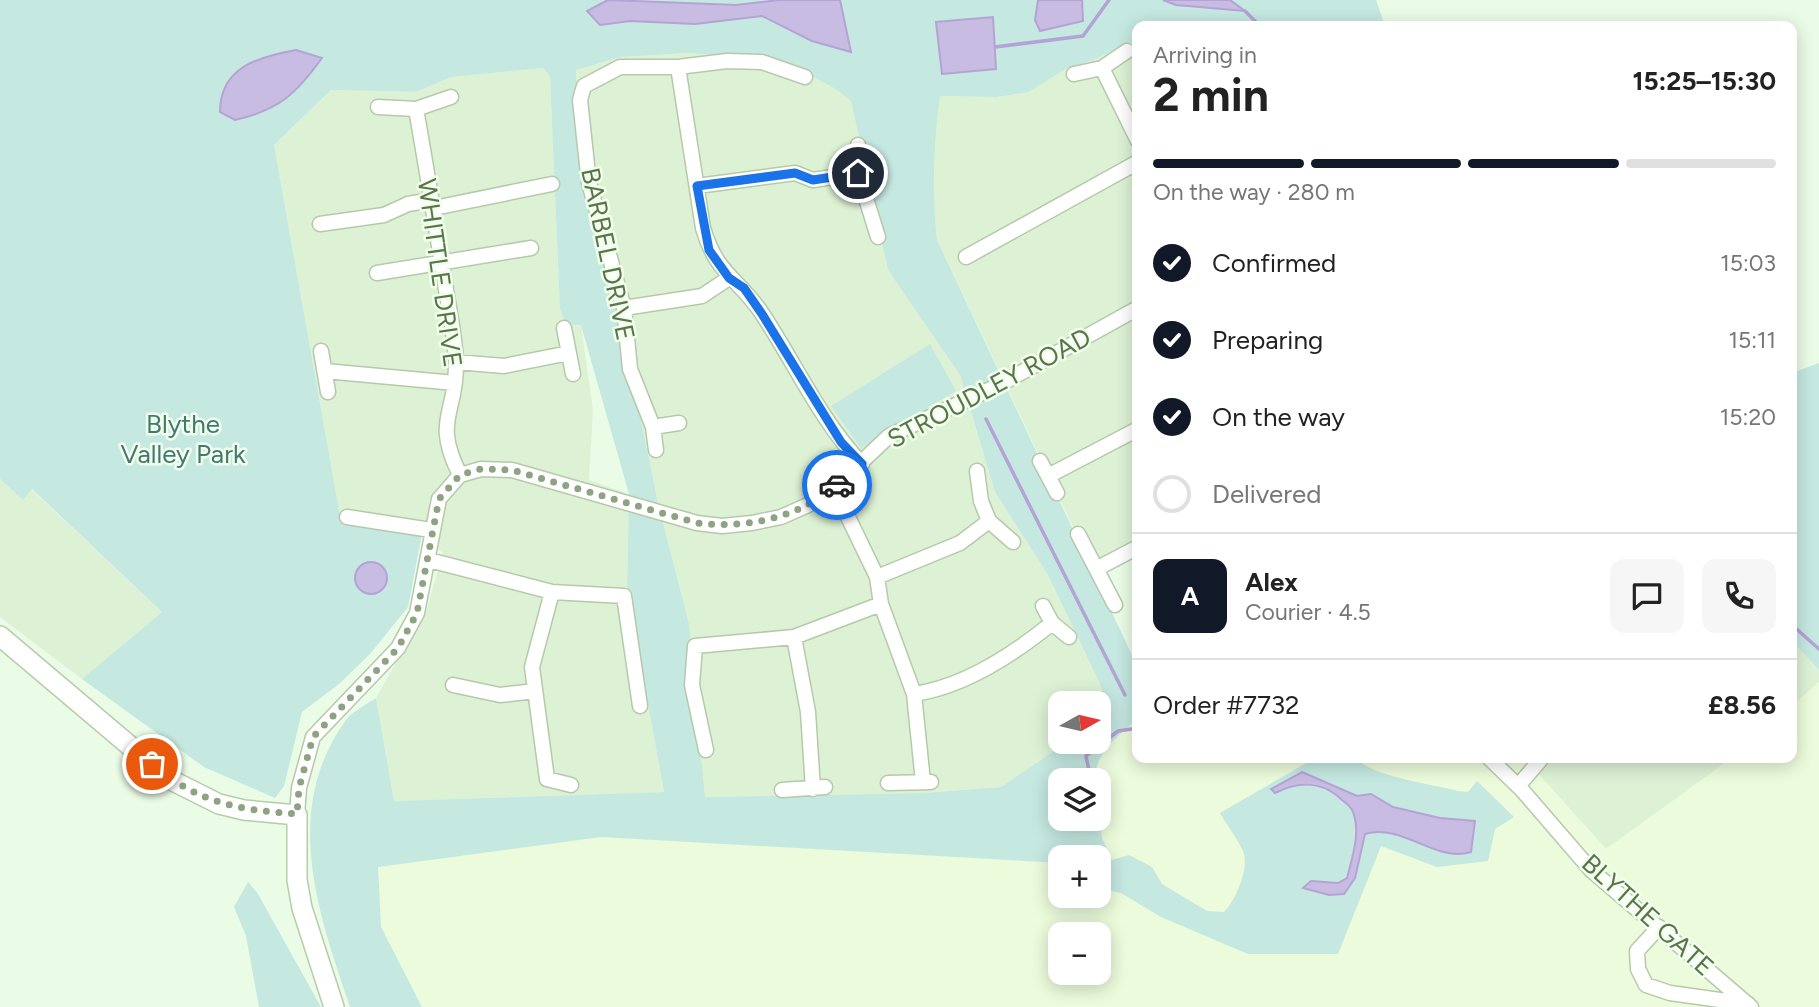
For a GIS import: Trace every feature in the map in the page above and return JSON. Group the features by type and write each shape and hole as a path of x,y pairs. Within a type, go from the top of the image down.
{"street":[{"path":"1074,74 1102,68 1127,51"},
{"name":"BARBEL DRIVE","path":"656,450 653,427 630,369 624,308 589,183 580,100 584,86 620,67 678,67 712,62 762,62 805,77"},
{"path":"678,67 709,250 729,278 744,288 841,442 862,464"},
{"path":"1102,68 1132,129"},
{"path":"378,107 416,109 451,97"},
{"name":"WHITTLE DRIVE","path":"416,109 456,362 444,426 448,450 460,475"},
{"path":"859,145 858,173 878,237"},
{"path":"966,257 1132,165"},
{"path":"697,186 795,173 813,180 858,173"},
{"path":"320,223 384,215 408,204 433,204 552,184"},
{"path":"377,273 531,248"},
{"path":"624,308 702,296 729,278"},
{"name":"STROUDLEY ROAD","path":"460,475 481,469 512,470 697,523 722,526 781,517 834,488 899,430 997,386 1132,311"},
{"path":"564,328 573,374"},
{"path":"321,351 328,392"},
{"path":"456,362 504,366 569,353"},
{"path":"325,372 454,383"},
{"path":"653,427 679,423"},
{"path":"1048,476 1132,432"},
{"path":"1040,461 1057,493"},
{"path":"977,471 981,501 989,521 1013,542"},
{"path":"334,1007 302,908 297,880 299,788 313,737 398,648 417,613 439,499 460,475"},
{"path":"834,488 877,577 881,604 914,694 928,782 888,783"},
{"path":"347,517 431,530"},
{"path":"877,577 960,543 989,521"},
{"path":"1078,534 1115,605"},
{"path":"1098,568 1132,550"},
{"path":"429,561 552,592 624,596 640,706"},
{"path":"552,592 531,667 547,779 571,785"},
{"path":"706,750 692,685 695,646 794,637 881,604"},
{"path":"1043,606 1052,623 1069,637"},
{"path":"914,694 934,691 1020,649 1052,623"},
{"path":"0,635 169,779 219,804 244,810 297,814"},
{"path":"782,790 819,788 794,637"},
{"path":"453,685 500,695 535,691"},
{"name":"BLYTHE GATE","path":"1494,763 1518,786 1591,870 1751,1006"},
{"path":"1518,786 1538,763"},
{"path":"1659,927 1637,951 1637,968 1646,985 1670,993 1751,1006"}],"shaded area":[{"path":"608,0 736,5 779,0 840,0 851,52 812,41 762,16 695,24 630,21 600,25 587,11"},
{"path":"1038,0 1082,0 1083,21 1040,31 1035,20"},
{"path":"1163,0 1230,0 1245,11 1176,5"},
{"path":"993,17 996,69 942,74 936,22"},
{"path":"1132,42 1132,544 1092,567 937,240 932,193 934,138 940,96 996,97 1029,92 1067,68 1091,61"},
{"path":"296,50 322,58 295,91 275,105 250,116 235,120 220,112 222,97 234,74 255,61"},
{"path":"688,53 727,56 785,69 833,84 851,100 888,270 960,375 995,492 1048,575 1104,690 1048,691 1049,754 1001,787 923,793 705,797 689,624 658,503 577,108 576,70 621,57"},
{"path":"543,68 550,77 560,309 566,325 581,325 593,410 589,480 629,494 627,589 664,792 394,801 376,698 427,608 443,553 422,534 341,521 274,145 331,90 416,92 451,77"},
{"path":"0,479 23,500 31,489 162,612 82,679 0,617"},
{"path":"371,562 382,567 387,578 382,589 371,594 360,589 355,578 360,567"},
{"path":"1797,646 1819,670 1819,682 1797,702"},
{"path":"1819,682 1819,1007 422,1007 381,927 377,867 601,837 1048,862 1048,908 1111,908 1111,845 1102,845 1102,831 1111,831 1111,768 1096,768 1105,754 1111,754 1111,744 1116,736 1132,724 1132,763 1529,763 1606,849 1725,763 1797,763 1797,702"},
{"path":"1543,763 1725,763 1606,849 1535,770"},
{"path":"1302,772 1357,796 1371,794 1393,807 1440,818 1475,821 1471,852 1445,852 1393,834 1365,834 1355,878 1344,894 1329,895 1303,888 1311,881 1338,883 1347,878 1356,828 1351,809 1327,789 1302,785 1275,793 1271,789"}],"green space":[{"name":"Blythe Valley Park","path":"0,0 1376,0 1383,21 1132,21 1132,42 1091,61 1067,68 1029,92 996,97 940,96 934,168 937,240 1132,655 1132,724 1111,744 1111,691 1101,691 1103,690 1048,575 995,492 960,375 888,270 851,101 835,88 796,71 752,60 709,55 688,53 621,57 576,70 577,108 658,503 689,624 705,797 923,793 1001,787 1049,754 1103,754 1097,768 1048,768 1048,831 1101,831 1105,845 1048,845 1048,862 601,837 378,867 381,927 422,1007 350,1007 318,899 310,826 315,790 326,754 346,720 360,708 376,698 394,801 664,792 627,589 629,494 581,325 566,325 560,309 550,77 543,68 451,77 416,92 331,90 274,145 341,521 422,534 408,607 370,654 339,684 302,712 284,786 275,798 204,767 82,679 162,612 32,489 23,500 0,479"},
{"path":"930,344 956,391 861,448 831,406"},
{"path":"1819,363 1819,670 1797,646 1797,371"},
{"path":"1306,763 1362,763 1389,775 1458,791 1468,792 1477,781 1514,817 1495,829 1488,861 1437,867 1381,846 1338,954 1248,954 1161,917 1121,893 1111,891 1111,858 1112,860 1129,855 1152,867 1162,884 1207,911 1224,912 1241,883 1245,858 1241,846 1220,813"},
{"path":"248,882 258,894 321,1007 259,1007 246,936 234,907"}],"waterway":[{"path":"995,47 1083,36 1109,0"},
{"path":"1245,11 1255,21"},
{"path":"986,419 1125,695"},
{"path":"1797,629 1819,649"},
{"path":"1088,768 1086,756 1118,731 1132,729"}],"way so far":[{"path":"152,764 169,779 219,804 244,810 297,814 299,788 313,737 333,713 366,684 398,648 417,613 439,499 460,475 481,469 512,470 697,523 722,526 781,517 808,505 837,485"}],"route":[{"path":"837,485 862,464 841,442 744,288 729,278 709,250 697,186 795,173 813,180 858,173"}]}
